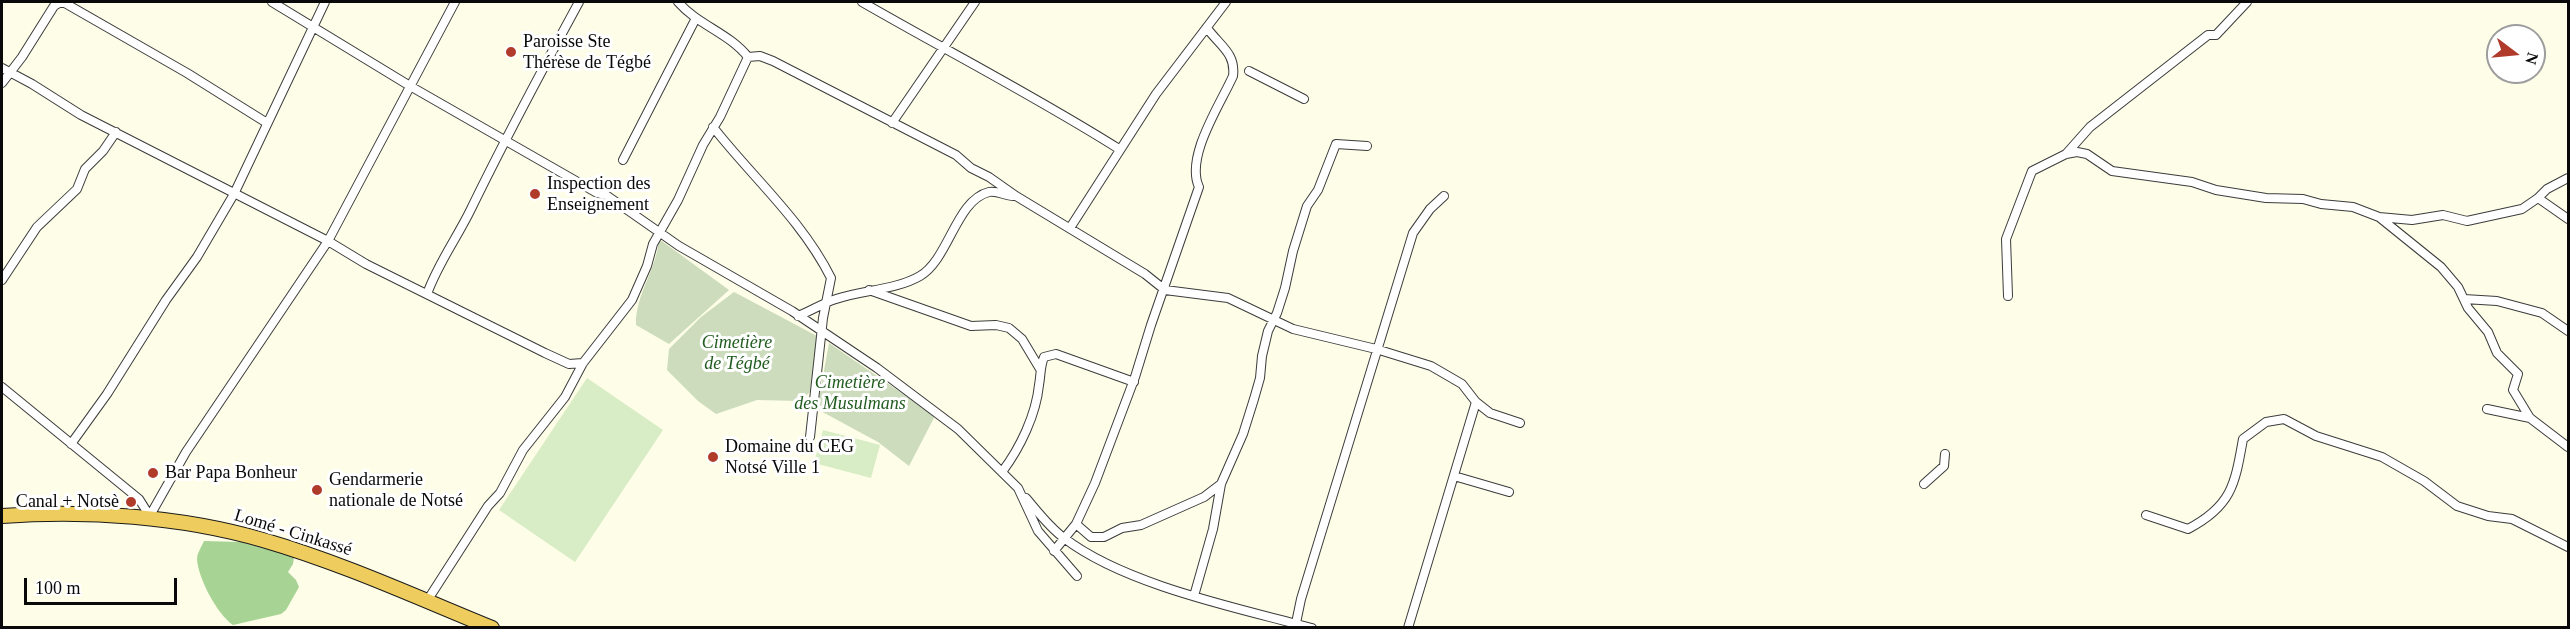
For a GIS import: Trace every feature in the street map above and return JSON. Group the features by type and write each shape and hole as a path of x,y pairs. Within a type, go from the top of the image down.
{"highway":[{"name":"Lomé - Cinkassé","path":"2,516 95,513 148,517 261,539 364,574 492,627"}],"street":[{"path":"2,83 5,70 22,57 54,6 62,2 187,73 267,123"},
{"path":"272,2 410,86 597,193 606,195 658,233 823,332 925,403 958,429 1018,488 1042,518 1064,538 1098,560 1194,596 1312,627"},
{"path":"71,444 107,394 166,300 197,257 234,194 325,2"},
{"path":"148,517 193,442 328,241 455,2"},
{"path":"427,294 435,271 470,211 504,140 579,2"},
{"path":"678,2 696,18 738,44 748,57"},
{"path":"862,2 1071,118 1119,148"},
{"path":"892,123 975,2"},
{"path":"1070,228 1119,148 1156,94 1226,2"},
{"path":"2066,154 2090,127 2208,35 2216,35 2247,2"},
{"path":"623,160 696,18"},
{"path":"1054,551 1076,524 1095,483 1134,382 1199,187 1194,176 1196,160 1205,134 1233,76 1234,67 1231,54 1214,39 1207,28"},
{"path":"748,57 760,56 774,61 956,155 971,168 1145,274 1165,290 1228,298 1293,329 1376,349 1431,366 1449,374 1462,384 1476,402 1490,413 1520,423"},
{"path":"427,601 488,506 500,493 523,450 565,397 583,363 632,300 658,233 678,200 748,57"},
{"path":"5,70 81,115 328,241 366,264 561,361 569,364 583,363"},
{"path":"1249,72 1304,99"},
{"path":"714,127 740,160 784,207 831,278 810,437"},
{"path":"2,280 37,227 76,189 85,169 103,151 116,132"},
{"path":"1194,596 1213,529 1221,484 1243,434 1260,378 1268,331 1285,288 1289,263 1307,206 1318,190 1336,144 1367,146"},
{"path":"2008,296 2006,239 2032,171 2066,154 2078,152 2087,154 2112,171 2192,182 2216,190 2266,198 2303,199 2321,204 2353,207 2379,217 2412,220 2443,215 2467,221 2522,209 2547,189 2568,178"},
{"path":"798,316 869,290 899,284 921,276 937,258 970,204 980,196 995,192 1016,196"},
{"path":"1296,623 1301,599 1376,349 1413,233 1430,209 1444,196"},
{"path":"2538,198 2568,219"},
{"path":"2379,217 2441,267 2458,287 2488,332 2497,353 2518,374 2513,390 2530,418 2568,447"},
{"path":"869,290 970,326 996,325 1009,328 1022,339 1040,369"},
{"path":"2464,299 2498,302 2542,313 2568,331"},
{"path":"1002,472 1014,455 1024,433 1040,385 1040,369 1044,357 1056,354 1134,382"},
{"path":"2,387 139,499 148,517"},
{"path":"1408,627 1476,402"},
{"path":"2487,409 2530,418"},
{"path":"2146,515 2188,530 2205,520 2221,506 2236,481 2243,439 2266,422 2284,418 2316,436 2382,457 2424,481 2457,506 2488,516 2512,519 2568,547"},
{"path":"1924,484 1944,466 1945,454"},
{"path":"1454,476 1509,492"},
{"path":"1076,524 1090,537 1104,537 1122,528 1141,525 1190,503 1221,484"},
{"path":"1018,488 1038,531 1077,576"}],"green space":[{"path":"659,239 729,290 669,344 636,325 639,303"},
{"name":"Cimetière de Tégbé","path":"734,292 817,336 810,392 800,401 757,400 716,414 698,401 667,370 669,349 701,317"},
{"name":"Cimetière des Musulmans","path":"829,343 935,416 909,466 878,442 817,409"},
{"path":"587,378 663,430 575,562 499,510"},
{"path":"823,430 880,445 871,478 814,463"},
{"path":"204,541 241,542 294,557 288,572 299,587 286,610 281,614 233,625 227,620 215,604 198,567 197,559"}],"place":[{"name":"Paroisse Ste Thérèse de Tégbé","path":"511,52"},
{"name":"Inspection des Enseignement","path":"535,194"},
{"name":"Domaine du CEG Notsé Ville 1","path":"713,457"},
{"name":"Bar Papa Bonheur","path":"153,473"},
{"name":"Gendarmerie nationale de Notsé","path":"317,490"},
{"name":"Canal + Notsè","path":"131,502"}]}
